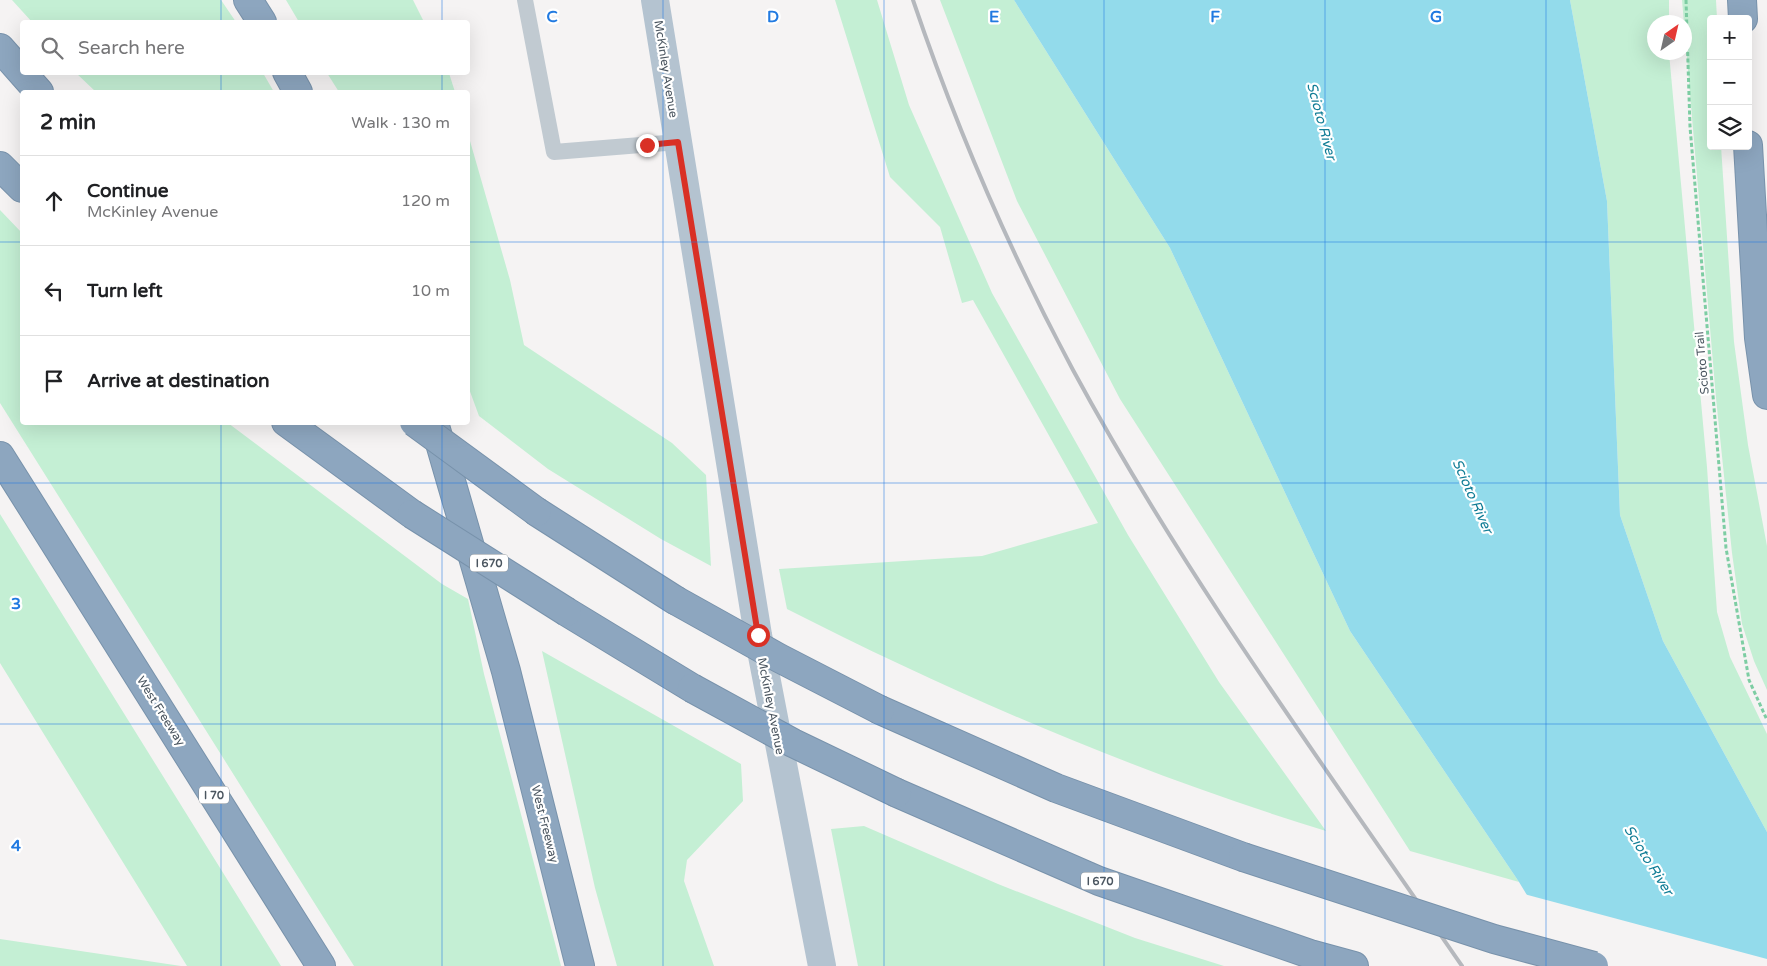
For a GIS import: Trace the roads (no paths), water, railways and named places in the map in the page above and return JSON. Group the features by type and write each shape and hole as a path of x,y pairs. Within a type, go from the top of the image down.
{"highway":[{"path":"248,0 261,20"},
{"path":"1742,0 1743,15"},
{"path":"0,48 20,71"},
{"path":"24,75 37,90"},
{"path":"290,75 297,90"},
{"path":"1748,150 1759,338 1767,395"},
{"path":"0,166 20,186"},
{"name":"I 670","path":"290,425 412,514 566,612 692,688 793,743 897,793 1099,881 1310,954 1354,966"},
{"path":"418,425 537,512 675,600 779,658 880,710 1056,788 1243,858 1494,939 1594,966"},
{"name":"West Freeway","path":"435,425 506,671 580,966"},
{"name":"West Freeway","path":"0,456 321,966"}],"main road":[{"name":"McKinley Avenue","path":"655,0 758,635 822,966"}],"lane":[{"path":"525,0 554,152 678,142"}],"water":[{"name":"Scioto River","path":"1014,0 1570,0 1607,201 1620,515 1663,641 1767,832 1767,966 1570,966 1519,882 1350,631 1170,248"}],"railway":[{"path":"913,0 947,95 1006,235 1073,370 1117,448 1210,599 1462,966"}]}
